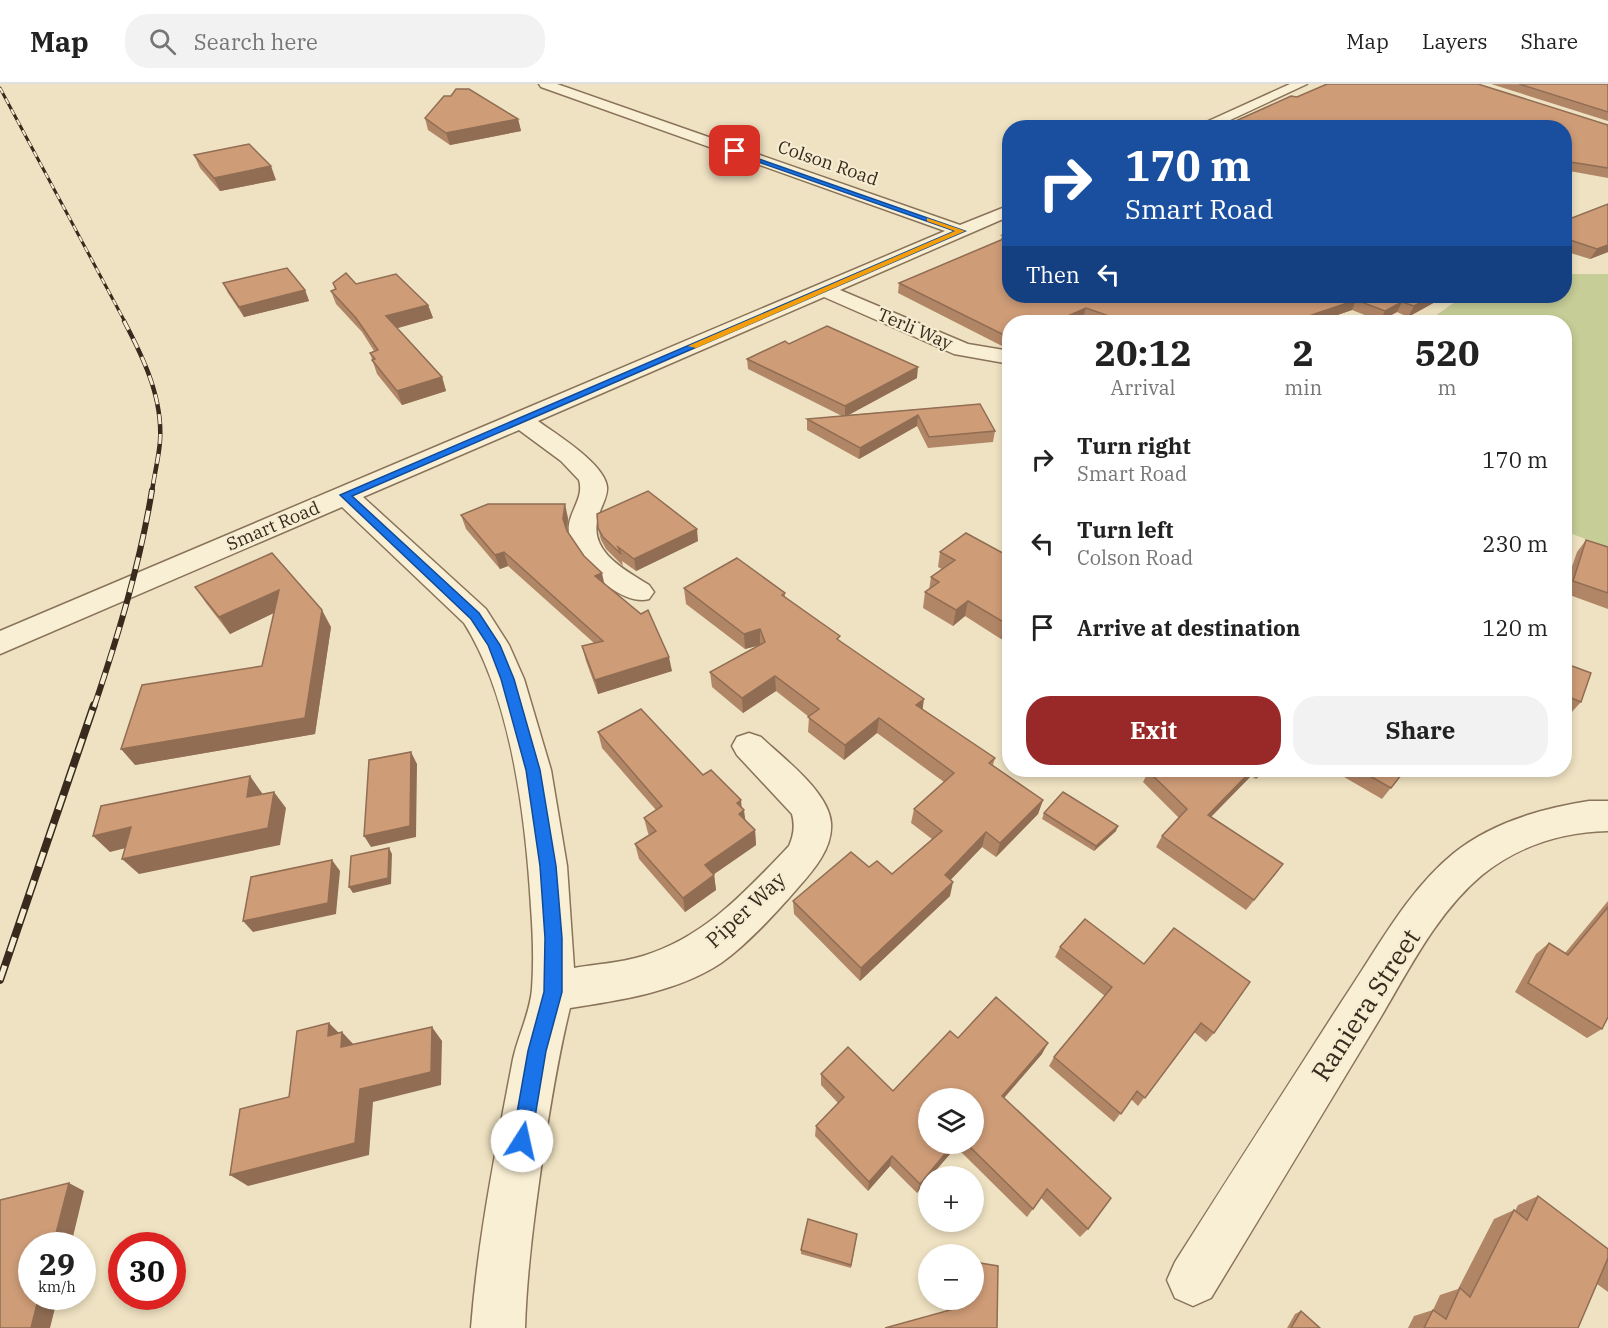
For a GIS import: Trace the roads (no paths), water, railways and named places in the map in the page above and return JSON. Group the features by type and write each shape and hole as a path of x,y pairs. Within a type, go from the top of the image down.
{"street":[{"name":"Colson Road","path":"545,84 961,231"},
{"path":"1218,120 1301,84"},
{"name":"Smart Road","path":"0,643 1002,213"},
{"name":"Terli Way","path":"824,290 962,349 1002,356"},
{"path":"521,420 581,467 592,479 594,494 581,523 580,531 592,557 639,592"},
{"path":"345,495 475,616 497,653 508,679 533,770 548,866 553,938 553,992 537,1051 510,1208 501,1275 498,1328"},
{"name":"Piper Way","path":"553,992 640,977 676,964 707,949 762,901 802,857 811,840 813,823 809,807 749,746"},
{"name":"Raniera Street","path":"1193,1280 1410,933 1456,875 1497,844 1543,826 1592,815 1608,816"}],"railway":[{"path":"0,88 125,322"},
{"path":"124,321 145,363 158,409 160,441 152,492"},
{"path":"94,707 128,600 152,490"},
{"path":"0,980 94,705"}]}
